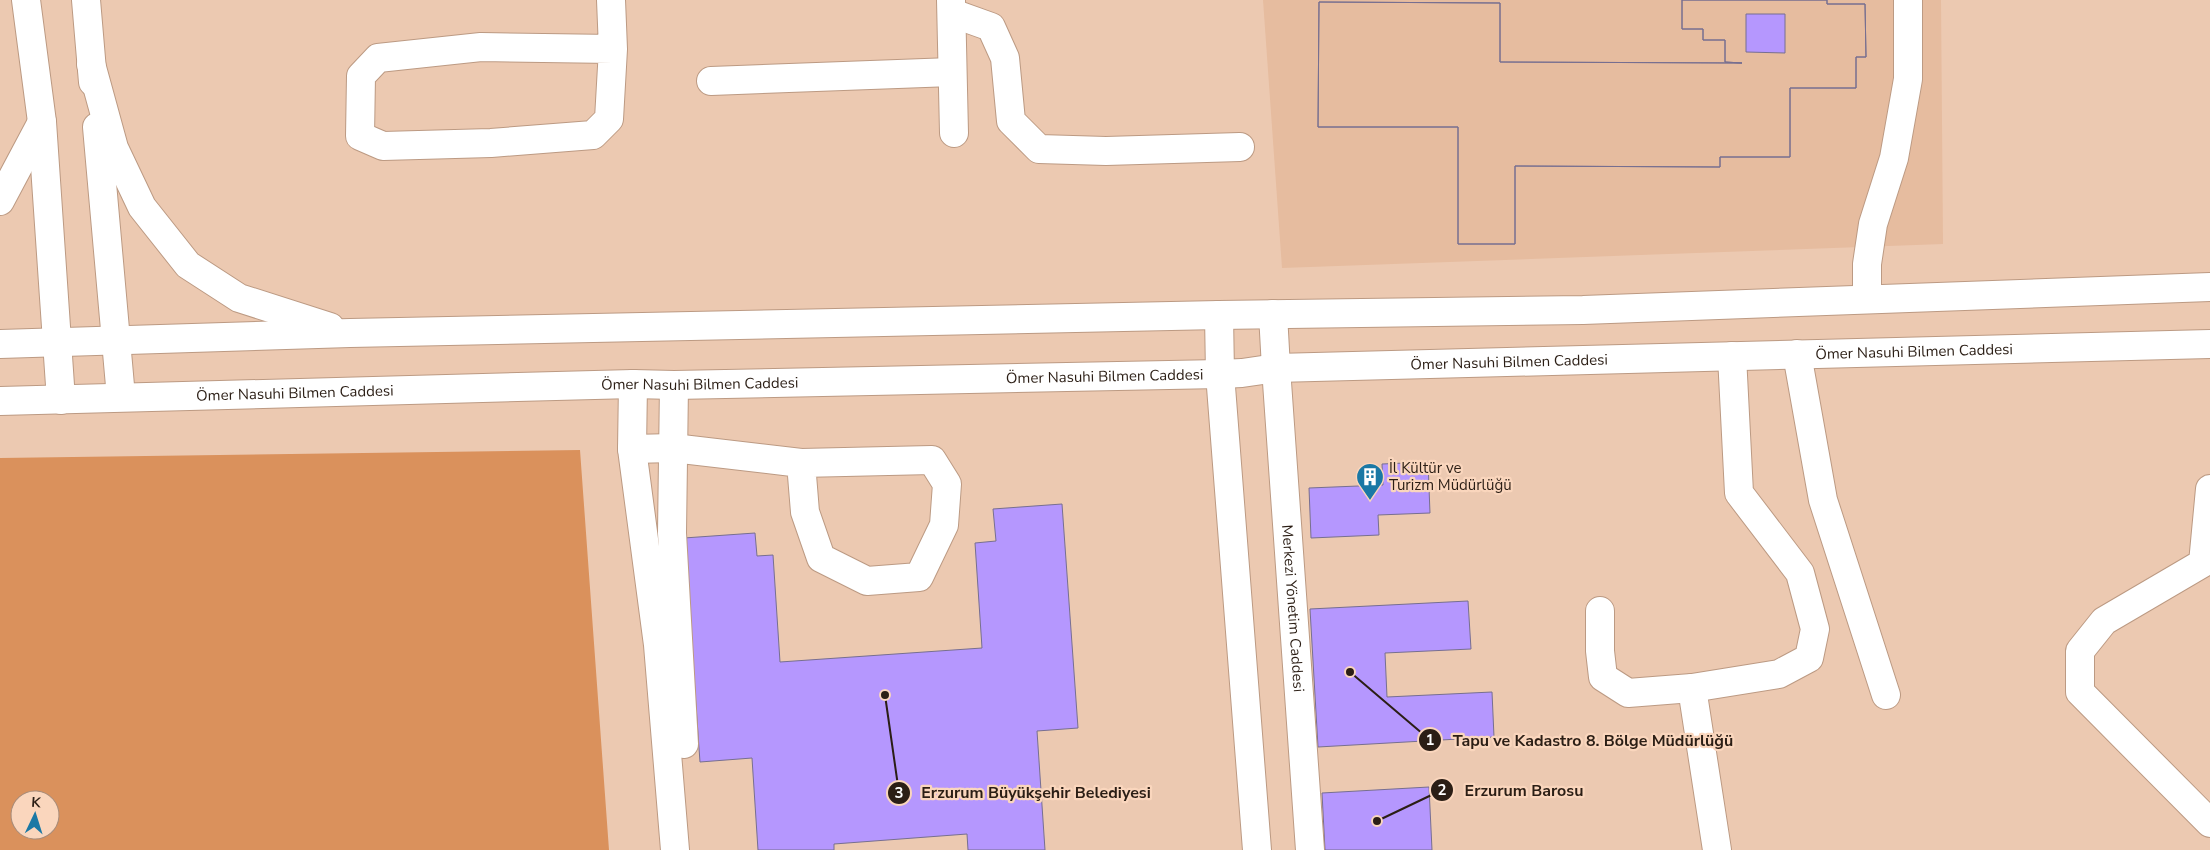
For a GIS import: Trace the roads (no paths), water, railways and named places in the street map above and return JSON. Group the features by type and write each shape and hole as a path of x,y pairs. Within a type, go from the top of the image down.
{"main road":[{"path":"26,0 42,122 61,400"},
{"path":"86,0 121,397"},
{"path":"611,0 613,49 609,119 593,135 491,143 383,146 360,136 361,76 378,58 481,47 613,49"},
{"path":"1867,300 1867,264 1873,224 1894,158 1908,80 1908,0"},
{"path":"954,133 952,7 991,27 1005,58 1011,121 1039,149 1106,151 1240,147"},
{"path":"92,64 114,148 142,207 188,265 239,298 350,333"},
{"path":"711,81 952,72"},
{"path":"0,201 42,122"},
{"path":"0,344 350,333 1219,314 1583,310 2210,286"},
{"path":"1219,314 1220,374 1257,850"},
{"name":"Merkezi Yönetim Caddesi","path":"1273,314 1310,850"},
{"name":"Ömer Nasuhi Bilmen Caddesi","path":"0,401 633,384 674,385 1220,374 1276,368 2210,344"},
{"path":"1798,354 1823,500 1886,695"},
{"path":"1600,611 1600,651 1603,677 1628,692 1692,688 1779,674 1809,658 1815,629 1800,573 1739,493 1732,356"},
{"path":"633,384 632,449 658,645 675,850"},
{"path":"674,385 672,533 690,850"},
{"path":"632,449 672,448 801,463 932,460 946,484 944,525 919,577 867,581 821,558 804,512 801,463"},
{"path":"2210,489 2202,563 2104,621 2080,651 2080,692 2210,823"},
{"path":"1692,688 1717,850"}],"place":[{"name":"İl Kültür ve Turizm Müdürlüğü","path":"1370,501"},
{"name":"Tapu ve Kadastro 8. Bölge Müdürlüğü","path":"1350,672"},
{"name":"Erzurum Büyükşehir Belediyesi","path":"885,695"},
{"name":"Erzurum Barosu","path":"1377,821"}]}
